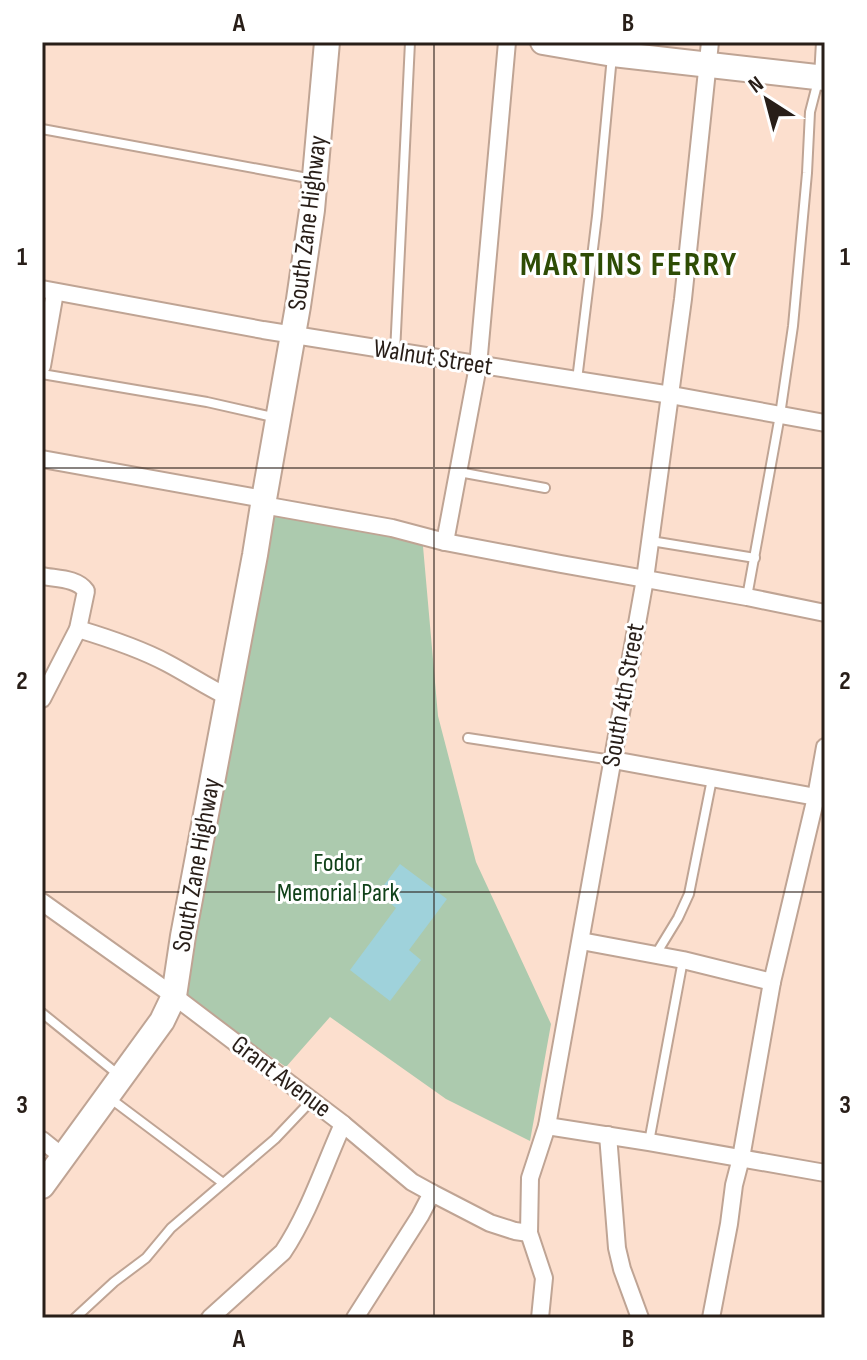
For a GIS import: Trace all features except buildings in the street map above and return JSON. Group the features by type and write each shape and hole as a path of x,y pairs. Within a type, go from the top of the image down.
{"street":[{"name":"South Zane Highway","path":"42,1186 162,1021 174,996 293,335 316,179 327,42"},
{"path":"445,542 478,366 507,42"},
{"path":"543,42 708,53 822,78"},
{"name":"South 4th Street","path":"540,1318 544,1278 529,1233 530,1178 547,1126 645,579 683,299 708,53"},
{"name":"Walnut Street","path":"48,290 395,353 671,395 825,423"},
{"path":"42,366 48,290"},
{"path":"42,459 406,531 445,542 825,613"},
{"path":"42,576 75,582 86,591 78,629 42,699"},
{"path":"78,629 166,662 228,697"},
{"path":"711,1318 772,982 825,747"},
{"path":"613,760 816,797"},
{"name":"Grant Avenue","path":"42,902 174,996 343,1124 412,1182 490,1223 529,1233"},
{"path":"581,941 683,960 772,982"},
{"path":"210,1318 283,1252 297,1228 343,1124"},
{"path":"547,1126 825,1173"},
{"path":"608,1135 617,1248 640,1318"},
{"path":"42,1140 63,1157"},
{"path":"355,1318 432,1193"}],"lane":[{"path":"395,353 410,42"},
{"path":"747,597 793,326 810,112 822,78 821,42"},
{"path":"577,381 613,48"},
{"path":"42,129 316,179"},
{"path":"42,374 207,402 278,418"},
{"path":"458,472 545,488"},
{"path":"651,541 755,558"},
{"path":"468,738 613,760"},
{"path":"656,955 689,894 713,778"},
{"path":"649,1142 683,960"},
{"path":"42,1013 114,1086 223,1183"},
{"path":"75,1318 146,1258 171,1228 275,1139 311,1101"}],"green space":[{"name":"Fodor Memorial Park","path":"271,507 422,535 438,716 476,862 551,1024 530,1141 446,1099 330,1017 286,1067 175,991"}],"water":[{"path":"400,864 447,899 409,950 421,960 390,1001 350,970 396,908 378,893"}],"district":[{"name":"MARTINS FERRY","path":"629,264"}]}
